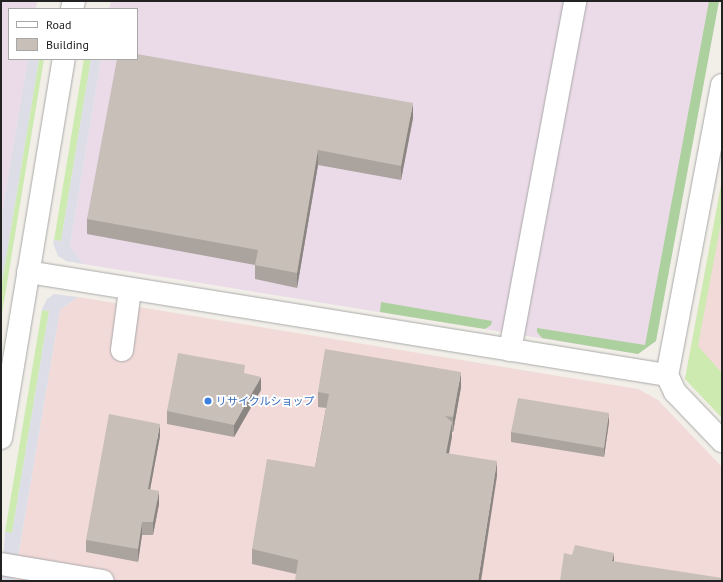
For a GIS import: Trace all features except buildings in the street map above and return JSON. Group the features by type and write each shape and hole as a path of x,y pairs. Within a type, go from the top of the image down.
{"street":[{"path":"510,350 575,1"},
{"path":"1,438 64,60"},
{"path":"722,85 667,375 675,392 722,441"},
{"path":"28,272 130,290 667,375"},
{"path":"122,350 130,290"},
{"path":"1,564 103,581"}],"shaded area":[{"path":"1,1 37,1 36,8 8,8 8,60 28,60 1,219"},
{"path":"111,1 719,1 656,341 638,354 83,264 70,246 101,60 138,60 138,8 109,8"},
{"path":"28,60 39,60 1,288 1,219"},
{"path":"91,60 101,60 70,246 83,264 66,261 58,256 53,243 54,240 61,241"},
{"path":"722,180 722,418 685,379"},
{"path":"54,294 78,297 60,310 14,581 1,581 5,532 12,533 49,311 42,310 47,299"},
{"path":"78,297 638,389 658,400 722,467 722,581 14,581 60,310"}],"green space":[{"path":"709,1 719,1 656,341 638,354 542,338 537,332 537,328 645,345"},
{"path":"39,60 44,60 1,320 1,288"},
{"path":"84,60 91,60 61,241 54,240"},
{"path":"722,180 722,217 698,346 722,373 722,418 685,379"},
{"path":"381,302 492,321 491,325 485,329 380,312"},
{"path":"42,310 49,311 12,533 5,532"}],"place":[{"name":"リサイクルショップ","path":"208,401"}]}
